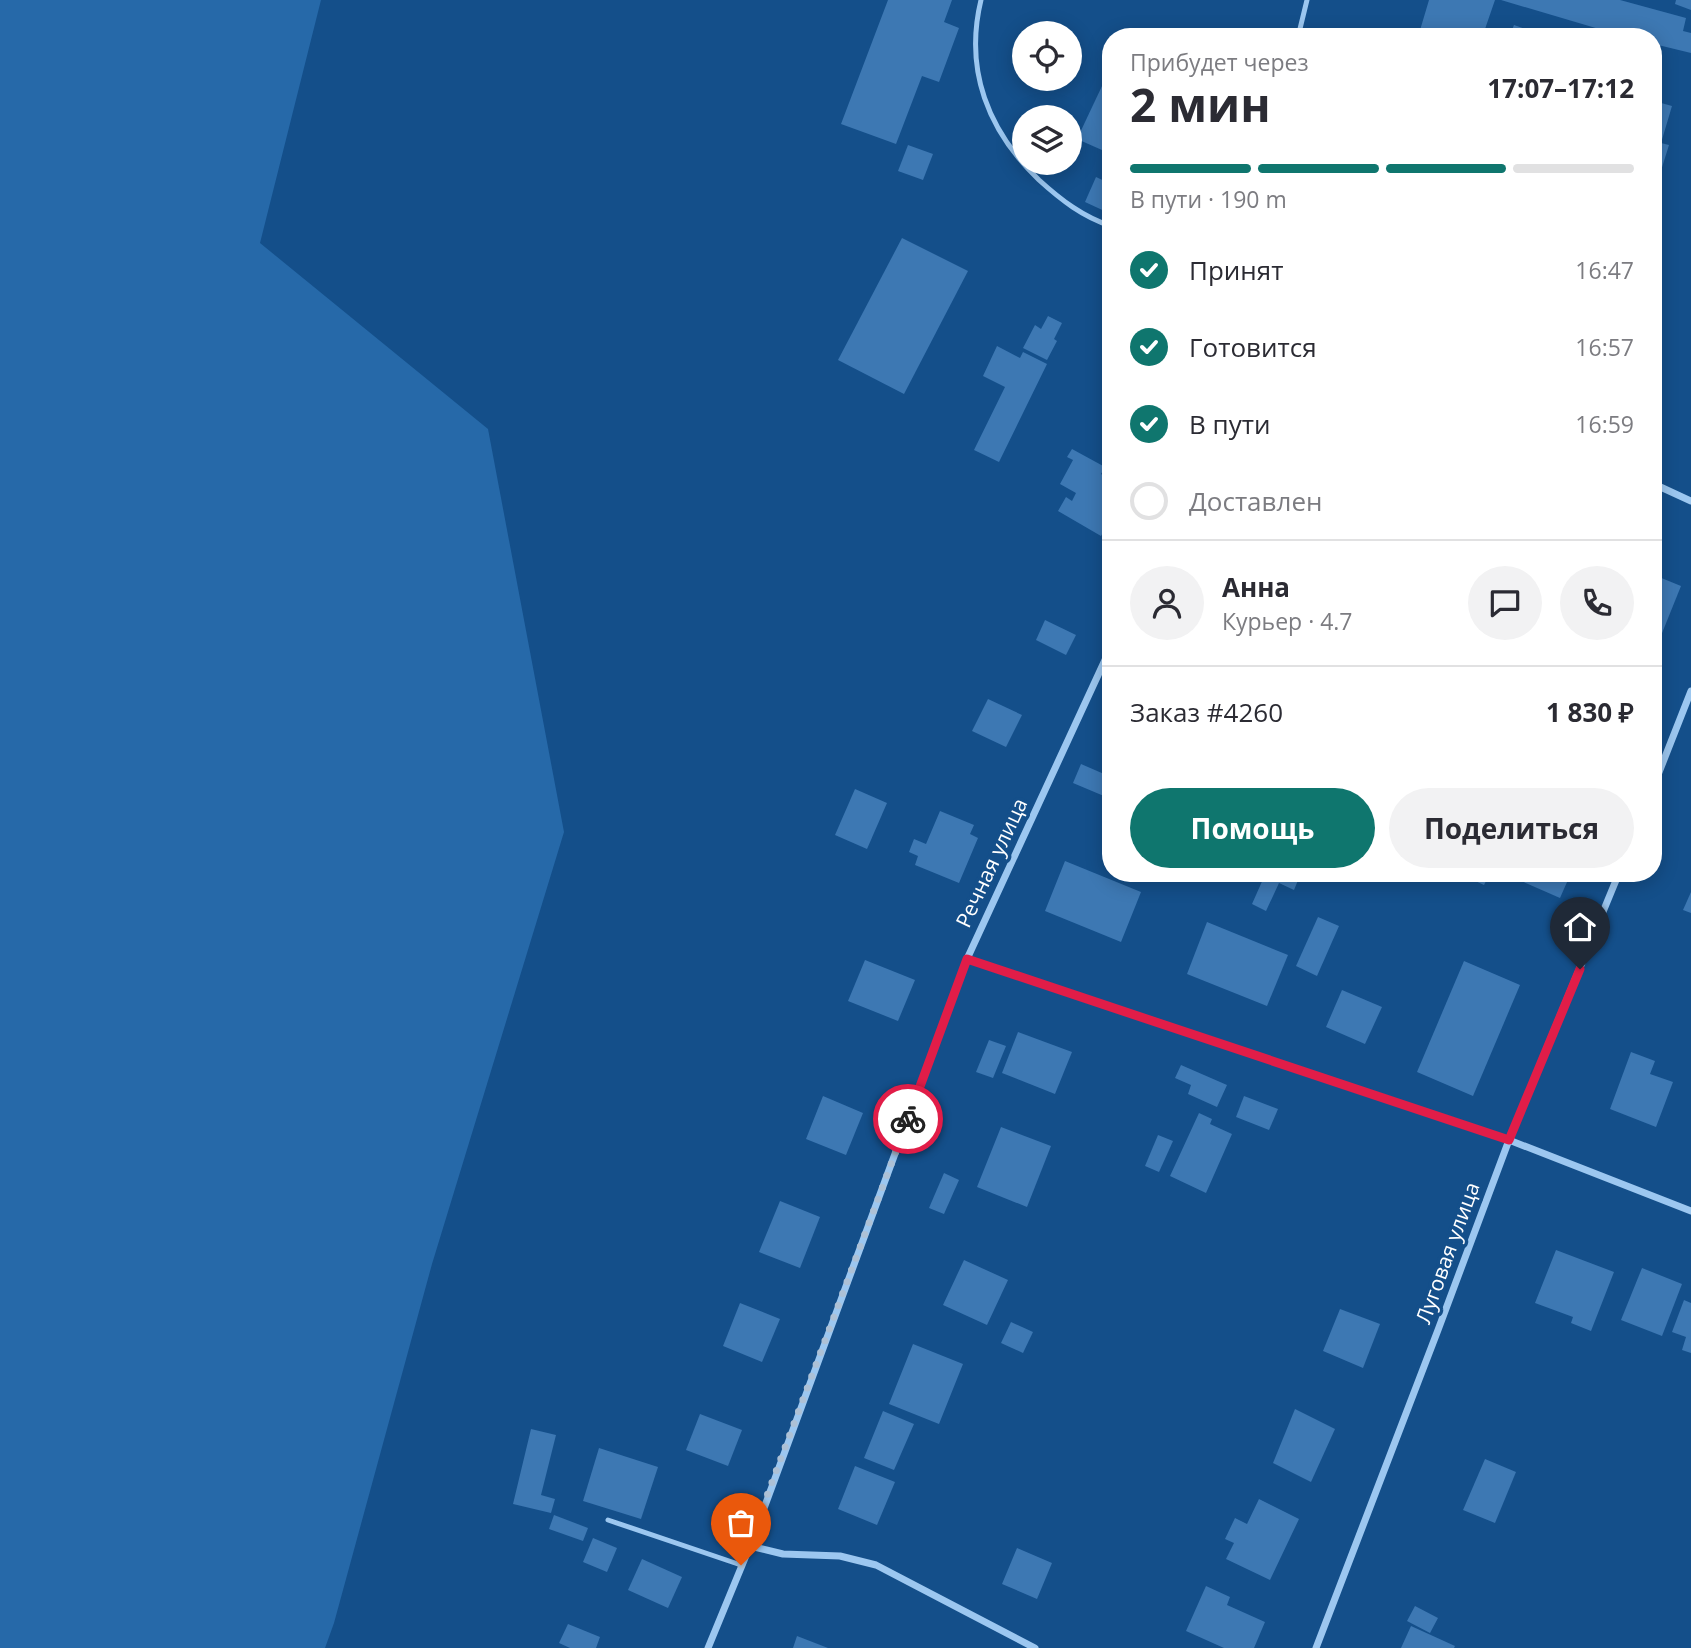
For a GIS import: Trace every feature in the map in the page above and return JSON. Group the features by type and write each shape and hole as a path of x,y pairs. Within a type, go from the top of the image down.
{"street":[{"path":"1662,488 1691,502"},
{"name":"Речная улица","path":"708,1648 750,1546 967,959 1102,666"},
{"path":"1662,765 1691,691"},
{"name":"Луговая улица","path":"1316,1648 1509,1140 1615,882"},
{"path":"967,959 1509,1140 1691,1212"},
{"path":"750,1546 783,1554 840,1556 876,1565 1035,1648"}],"lane":[{"path":"981,0 975,40 976,67 986,105 999,132 1014,153 1058,197 1077,211 1102,222"},
{"path":"1300,28 1307,0"},
{"path":"608,1520 741,1565"}],"shaded area":[{"path":"0,0 321,0 260,243 488,429 564,832 432,1264 325,1648 0,1648"}],"building":[{"path":"888,0 952,0 944,22 959,28 939,82 922,76 896,144 841,124"},
{"path":"1429,0 1495,0 1485,28 1421,28"},
{"path":"1501,0 1620,0 1686,18 1683,31 1691,33 1691,53 1662,46 1662,28 1596,28"},
{"path":"1676,0 1691,0 1691,10 1675,4"},
{"path":"1102,86 1102,150 1082,141 1082,128"},
{"path":"1662,103 1672,106 1662,140"},
{"path":"1662,143 1669,145 1662,167"},
{"path":"908,145 933,154 923,180 898,171"},
{"path":"1096,177 1102,180 1102,210 1085,202"},
{"path":"902,238 968,271 904,394 838,360"},
{"path":"1048,316 1062,323 1054,339 1057,341 1047,360 1023,348 1035,325 1041,329"},
{"path":"997,346 1020,358 1023,352 1047,364 999,462 974,450 1005,387 983,376"},
{"path":"1072,449 1102,465 1101,536 1058,511 1066,497 1072,501 1076,493 1060,484 1073,460 1067,457"},
{"path":"1662,578 1681,586 1662,633"},
{"path":"1045,620 1076,635 1066,655 1036,640"},
{"path":"988,699 1022,715 1006,747 972,731"},
{"path":"1081,764 1102,773 1102,795 1073,783"},
{"path":"855,789 887,803 867,849 835,835"},
{"path":"940,811 974,825 970,834 978,838 959,883 915,865 918,856 909,852 914,839 926,844"},
{"path":"1065,861 1102,876 1102,882 1116,882 1141,892 1121,942 1045,911"},
{"path":"1262,882 1297,882 1294,890 1279,883 1266,911 1252,904"},
{"path":"1524,882 1567,882 1560,898"},
{"path":"1691,892 1691,913 1683,910"},
{"path":"1318,917 1339,926 1317,976 1296,966"},
{"path":"1207,922 1288,955 1267,1006 1187,974"},
{"path":"865,960 915,980 898,1021 848,1001"},
{"path":"1464,961 1520,985 1473,1096 1417,1072"},
{"path":"1342,990 1382,1007 1365,1044 1326,1027"},
{"path":"1018,1032 1072,1052 1055,1094 1002,1073"},
{"path":"989,1040 1006,1046 993,1078 976,1072"},
{"path":"1631,1052 1655,1061 1650,1074 1673,1082 1656,1127 1610,1109"},
{"path":"1181,1065 1227,1085 1217,1107 1188,1094 1191,1085 1175,1078"},
{"path":"823,1096 863,1113 846,1155 806,1139"},
{"path":"1244,1096 1278,1109 1269,1130 1236,1117"},
{"path":"1199,1113 1212,1119 1210,1124 1232,1134 1206,1193 1170,1176"},
{"path":"1001,1127 1051,1146 1027,1207 977,1187"},
{"path":"1158,1135 1173,1141 1159,1172 1145,1166"},
{"path":"944,1173 959,1180 944,1214 929,1208"},
{"path":"780,1201 820,1217 800,1268 759,1252"},
{"path":"1556,1250 1614,1272 1591,1331 1571,1323 1573,1317 1535,1303"},
{"path":"964,1260 1008,1280 987,1325 943,1305"},
{"path":"1642,1268 1682,1284 1662,1336 1621,1320"},
{"path":"1684,1300 1691,1303 1691,1353 1682,1350 1686,1337 1672,1332"},
{"path":"740,1303 780,1319 762,1362 723,1346"},
{"path":"1340,1309 1380,1324 1363,1368 1323,1351"},
{"path":"1011,1322 1033,1332 1023,1353 1001,1343"},
{"path":"913,1344 963,1364 939,1424 889,1404"},
{"path":"1295,1409 1335,1429 1311,1482 1273,1463"},
{"path":"883,1411 914,1424 894,1470 864,1458"},
{"path":"700,1414 742,1430 728,1466 686,1450"},
{"path":"531,1429 556,1435 541,1495 555,1499 551,1513 513,1504"},
{"path":"599,1448 658,1467 641,1519 583,1501"},
{"path":"1485,1459 1516,1472 1495,1523 1463,1510"},
{"path":"855,1466 895,1482 877,1525 838,1509"},
{"path":"1259,1499 1299,1519 1270,1580 1226,1559 1234,1543 1225,1539 1235,1518 1247,1524"},
{"path":"554,1515 588,1528 583,1541 549,1529"},
{"path":"593,1538 617,1548 607,1572 583,1562"},
{"path":"1017,1548 1052,1563 1037,1599 1002,1584"},
{"path":"642,1559 682,1577 668,1608 628,1590"},
{"path":"1206,1586 1230,1597 1227,1605 1265,1622 1254,1648 1224,1648 1186,1631"},
{"path":"1415,1606 1438,1618 1430,1633 1407,1621"},
{"path":"568,1624 600,1637 596,1648 570,1648 559,1643"},
{"path":"1411,1626 1455,1646 1401,1648"},
{"path":"797,1636 828,1648 793,1648"}],"way so far":[{"path":"741,1565 908,1119"}],"route":[{"path":"908,1119 967,959 1509,1140 1580,969"}]}
